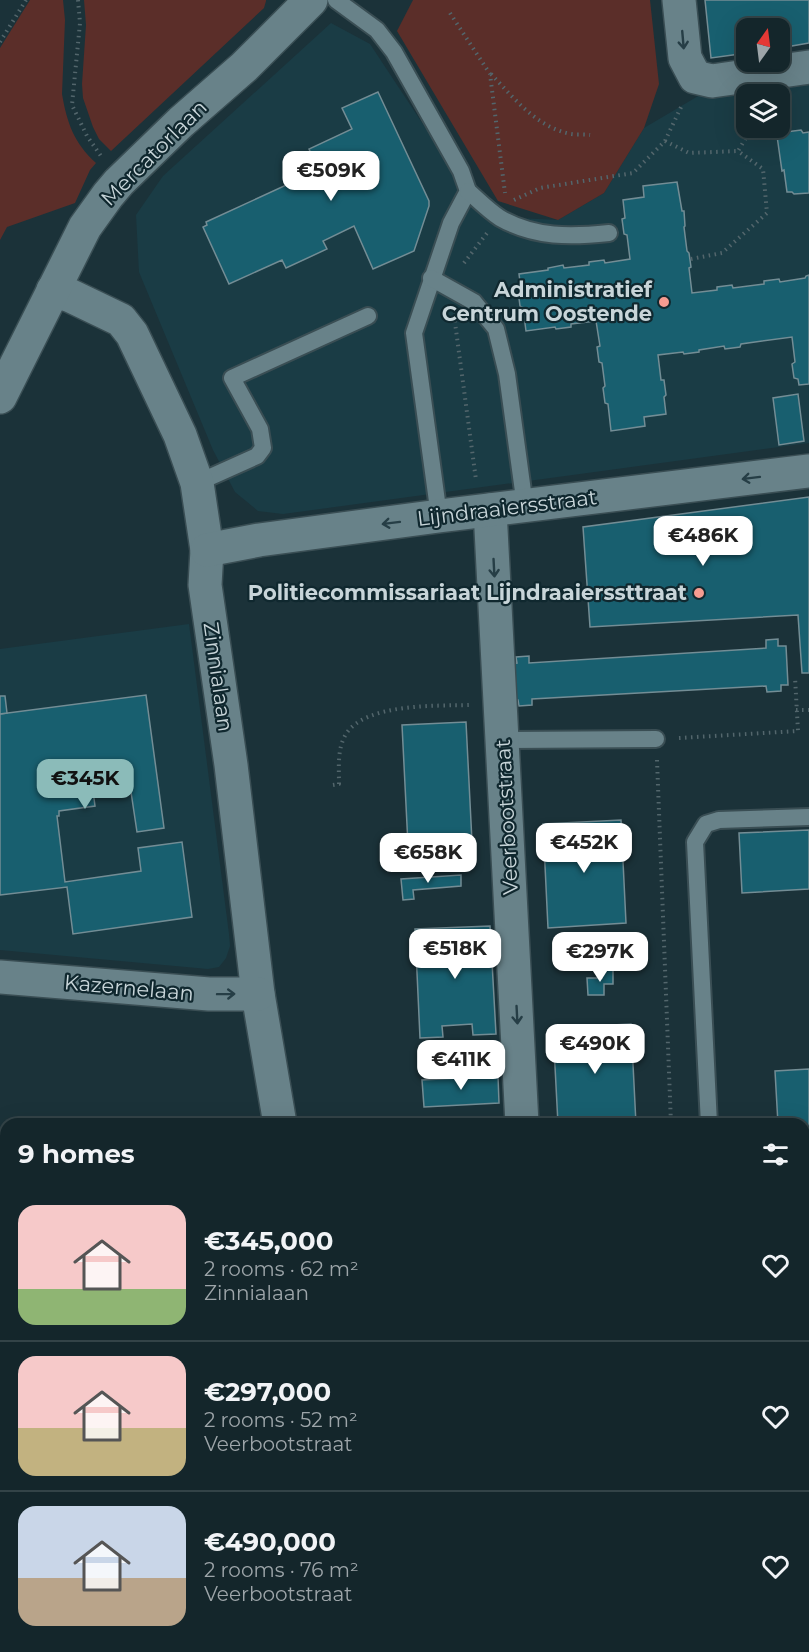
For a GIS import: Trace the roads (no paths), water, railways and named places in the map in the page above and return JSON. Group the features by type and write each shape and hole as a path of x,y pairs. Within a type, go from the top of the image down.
{"street":[{"name":"Mercatorlaan","path":"0,397 85,227 108,195 181,122 244,67 311,0"},
{"path":"679,0 685,58 695,77 712,81 809,67"},
{"name":"Zinnialaan","path":"53,290 121,320 132,334 180,435 197,483 207,550 205,585 231,765 258,993 279,1118"},
{"name":"Lijndraaiersstraat","path":"207,550 259,540 439,516 809,471"},
{"name":"Veerbootstraat","path":"485,511 501,703 522,1118"},
{"name":"Kazernelaan","path":"0,977 209,994 258,993"}],"lane":[{"path":"336,0 377,30 394,52 461,171 468,191 503,211 525,229 553,235 582,236 609,233"},
{"path":"439,516 414,333 451,223 468,191"},
{"path":"431,278 474,302 496,329 507,374 525,506"},
{"path":"197,483 257,456 263,448 260,429 232,378 368,316"},
{"path":"502,740 656,739"},
{"path":"709,1118 695,842 706,824 719,820 809,816"}],"place":[{"name":"Administratief Centrum Oostende","path":"664,302"},
{"name":"Politiecommissariaat Lijndraaierssttraat","path":"699,593"}]}
